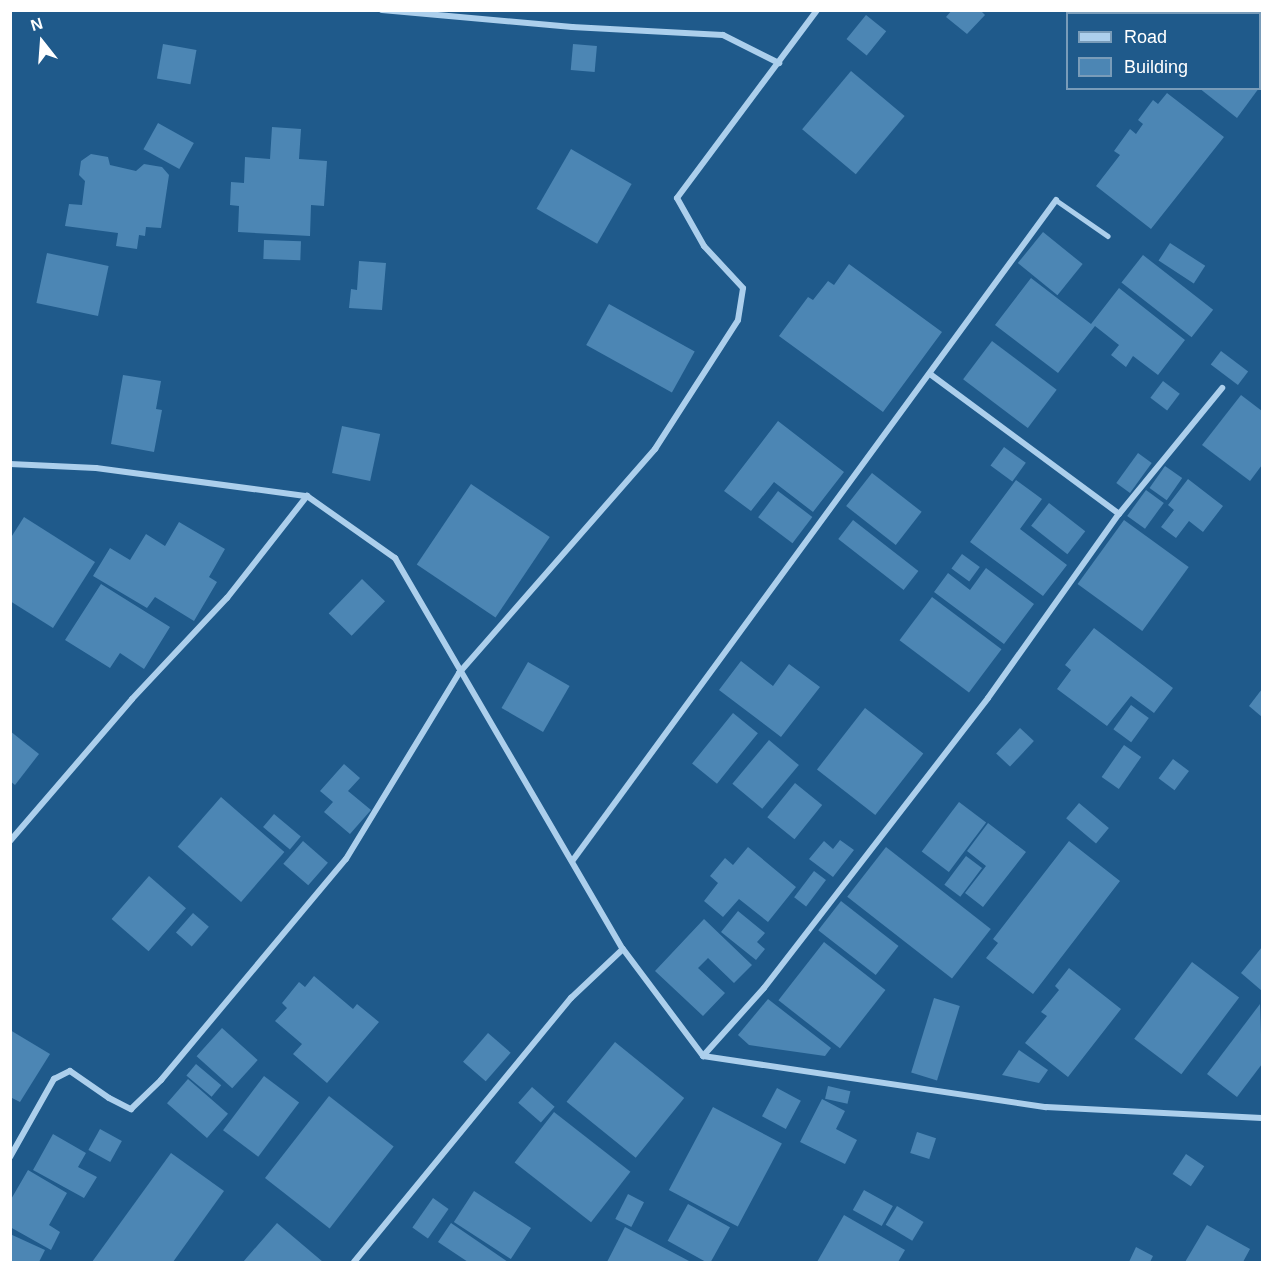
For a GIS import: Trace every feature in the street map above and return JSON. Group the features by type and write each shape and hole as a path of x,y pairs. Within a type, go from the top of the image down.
{"street":[{"path":"382,10 723,35 779,63"},
{"path":"10,1157 54,1079 70,1071 109,1098 131,1109 161,1080 346,859 459,673 655,449 738,320 743,288 704,246 677,198 817,10"},
{"path":"573,860 1056,200"},
{"path":"930,374 1119,514"},
{"path":"703,1056 764,988 981,708 1119,514 1222,388"},
{"path":"10,464 96,468 307,496 395,558 459,673 573,860 622,949 703,1056 1046,1107 1263,1118"},
{"path":"10,841 132,699 227,598 307,496"},
{"path":"354,1263 571,998 622,949"}],"lane":[{"path":"1056,200 1108,236"}],"building":[{"path":"952,10 980,10 985,15 967,34 946,17"},
{"path":"1185,10 1222,10 1224,12 1184,12"},
{"path":"1230,10 1262,10 1262,36 1261,12"},
{"path":"866,15 886,31 867,55 846,39"},
{"path":"163,44 196,50 190,84 157,78"},
{"path":"573,44 597,46 595,72 571,70"},
{"path":"851,71 905,116 856,174 802,129"},
{"path":"1202,90 1258,90 1237,118"},
{"path":"1167,93 1224,137 1151,229 1096,186 1120,155 1114,151 1130,129 1136,134 1143,124 1138,120 1153,100 1158,104"},
{"path":"158,123 194,143 179,169 143,149"},
{"path":"272,127 301,129 299,159 327,161 324,206 311,205 310,236 238,232 239,206 230,205 231,182 244,183 245,157 270,159"},
{"path":"571,149 632,184 597,244 536,209"},
{"path":"91,154 108,157 110,165 136,171 144,164 162,167 169,175 161,228 146,227 145,236 139,235 137,249 116,246 118,233 65,226 69,204 82,205 85,181 79,175 81,161"},
{"path":"1043,232 1083,264 1057,295 1018,263"},
{"path":"264,240 301,241 300,260 263,259"},
{"path":"1170,243 1205,266 1194,283 1159,261"},
{"path":"47,253 109,266 98,316 36,303"},
{"path":"1143,255 1213,310 1192,337 1121,283"},
{"path":"359,261 386,263 382,310 349,308 351,289 357,290"},
{"path":"849,264 942,332 883,412 779,336 808,297 813,300 828,281 834,285"},
{"path":"1031,278 1091,324 1119,288 1185,340 1158,375 1133,356 1126,367 1111,355 1119,345 1095,326 1058,373 995,325"},
{"path":"609,304 695,352 672,393 586,345"},
{"path":"992,341 1057,390 1028,428 963,379"},
{"path":"1221,351 1248,371 1238,385 1211,365"},
{"path":"123,375 161,381 156,409 162,410 154,452 111,444"},
{"path":"1163,381 1180,394 1167,410 1150,398"},
{"path":"1241,395 1262,411 1262,465 1250,481 1202,445"},
{"path":"778,421 844,472 813,512 774,482 751,511 724,491"},
{"path":"342,426 380,434 370,481 332,473"},
{"path":"1004,447 1026,463 1012,481 990,466"},
{"path":"1138,453 1152,463 1130,493 1116,483"},
{"path":"1165,466 1182,478 1167,500 1150,488"},
{"path":"872,473 922,512 896,545 846,506"},
{"path":"1188,479 1223,506 1203,532 1189,521 1176,538 1161,527 1174,510 1168,505"},
{"path":"1016,480 1042,499 1020,529 1067,565 1043,596 970,542"},
{"path":"471,484 550,537 496,618 417,564"},
{"path":"1146,490 1164,503 1145,529 1127,516"},
{"path":"778,491 812,517 792,543 758,517"},
{"path":"1049,503 1085,531 1067,554 1031,526"},
{"path":"24,517 95,562 53,628 10,601 10,539"},
{"path":"853,520 918,571 904,590 838,539"},
{"path":"1124,520 1189,567 1142,631 1078,584"},
{"path":"179,522 225,549 209,577 217,582 194,621 155,597 147,608 93,576 110,548 130,560 146,534 165,546"},
{"path":"962,554 980,567 969,581 951,569"},
{"path":"986,568 1034,604 1004,644 934,592 948,573 970,590"},
{"path":"362,579 385,601 352,636 329,614"},
{"path":"101,584 170,627 144,669 120,653 110,668 65,640"},
{"path":"932,597 1001,649 969,692 900,640"},
{"path":"1094,628 1173,688 1154,713 1131,696 1107,726 1057,689 1071,670 1065,665"},
{"path":"741,661 773,686 789,664 820,687 781,737 719,690"},
{"path":"528,662 570,686 543,732 502,708"},
{"path":"1262,689 1262,717 1249,706"},
{"path":"1131,705 1149,718 1131,742 1113,729"},
{"path":"865,708 923,754 875,815 817,769"},
{"path":"733,713 758,733 717,784 692,764"},
{"path":"1020,728 1034,741 1010,767 996,754"},
{"path":"10,731 39,754 15,785 10,781"},
{"path":"769,740 799,765 762,809 732,784"},
{"path":"1124,745 1141,757 1119,789 1102,777"},
{"path":"1173,759 1189,771 1175,790 1159,778"},
{"path":"344,764 360,778 348,791 371,810 350,834 324,812 333,802 320,791"},
{"path":"795,783 822,805 795,839 767,817"},
{"path":"221,797 284,852 241,902 178,847"},
{"path":"959,802 986,822 949,872 922,852"},
{"path":"1079,803 1109,828 1096,843 1066,818"},
{"path":"274,814 301,836 290,850 263,827"},
{"path":"988,823 1026,852 983,907 965,893 986,866 967,851"},
{"path":"840,840 854,850 833,877 809,859 824,841 833,849"},
{"path":"303,841 328,863 308,885 283,864"},
{"path":"1069,841 1120,881 1033,994 986,958 998,943 993,939"},
{"path":"748,847 796,887 768,922 739,899 723,917 704,901 718,883 710,876 725,858 733,865"},
{"path":"886,847 991,929 952,979 847,897"},
{"path":"966,856 982,868 960,897 944,885"},
{"path":"814,871 826,880 806,906 794,897"},
{"path":"149,876 186,908 149,951 112,919"},
{"path":"841,901 899,946 876,975 818,930"},
{"path":"738,911 765,933 757,942 765,949 756,960 721,932"},
{"path":"193,913 209,927 192,946 176,933"},
{"path":"704,919 752,965 734,983 708,958 698,968 725,993 703,1016 655,971"},
{"path":"824,942 885,990 840,1048 778,1000"},
{"path":"1262,947 1262,991 1241,973"},
{"path":"1192,962 1239,998 1181,1074 1134,1039"},
{"path":"1069,968 1121,1009 1068,1077 1025,1043 1047,1016 1041,1012 1059,990 1055,986"},
{"path":"314,976 353,1009 357,1004 379,1022 327,1083 293,1054 302,1044 275,1021 287,1008 282,1003 299,982 305,987"},
{"path":"934,998 960,1006 937,1080 911,1073"},
{"path":"768,999 831,1048 825,1056 749,1045 738,1035"},
{"path":"1260,1004 1262,1064 1237,1097 1207,1074"},
{"path":"222,1028 258,1060 232,1088 197,1056"},
{"path":"10,1030 50,1054 20,1102 10,1097"},
{"path":"488,1033 511,1053 486,1081 463,1062"},
{"path":"615,1042 684,1098 636,1158 567,1102"},
{"path":"1019,1050 1048,1070 1039,1083 1002,1075"},
{"path":"196,1064 221,1085 212,1097 186,1075"},
{"path":"264,1076 299,1102 258,1157 223,1130"},
{"path":"188,1079 228,1114 207,1138 167,1103"},
{"path":"828,1086 850,1091 847,1104 825,1099"},
{"path":"532,1087 555,1107 541,1123 518,1103"},
{"path":"777,1088 801,1101 786,1129 762,1116"},
{"path":"329,1096 394,1146 330,1228 265,1178"},
{"path":"822,1099 845,1111 836,1129 857,1140 845,1164 800,1142"},
{"path":"713,1107 782,1144 738,1227 669,1190"},
{"path":"554,1112 630,1172 591,1222 515,1162"},
{"path":"100,1129 122,1141 110,1162 88,1150"},
{"path":"917,1132 936,1138 929,1159 910,1153"},
{"path":"53,1134 86,1153 78,1167 97,1177 84,1198 33,1170"},
{"path":"171,1153 224,1191 173,1262 92,1262"},
{"path":"1186,1154 1204,1166 1191,1186 1173,1174"},
{"path":"28,1170 67,1193 49,1225 60,1232 51,1250 10,1227 10,1201"},
{"path":"864,1190 893,1206 882,1226 853,1210"},
{"path":"474,1191 531,1228 511,1259 454,1222"},
{"path":"628,1194 644,1202 631,1227 615,1219"},
{"path":"433,1198 449,1209 428,1238 412,1227"},
{"path":"688,1204 730,1227 711,1262 706,1262 668,1241"},
{"path":"897,1206 924,1222 912,1241 886,1225"},
{"path":"844,1215 905,1250 898,1262 817,1262"},
{"path":"277,1223 323,1262 243,1262"},
{"path":"451,1223 508,1262 468,1262 438,1242"},
{"path":"1207,1225 1250,1249 1243,1262 1185,1262"},
{"path":"625,1227 689,1261 607,1262"},
{"path":"10,1234 45,1250 39,1262 10,1262"},
{"path":"1136,1247 1153,1256 1150,1262 1129,1262"}]}
